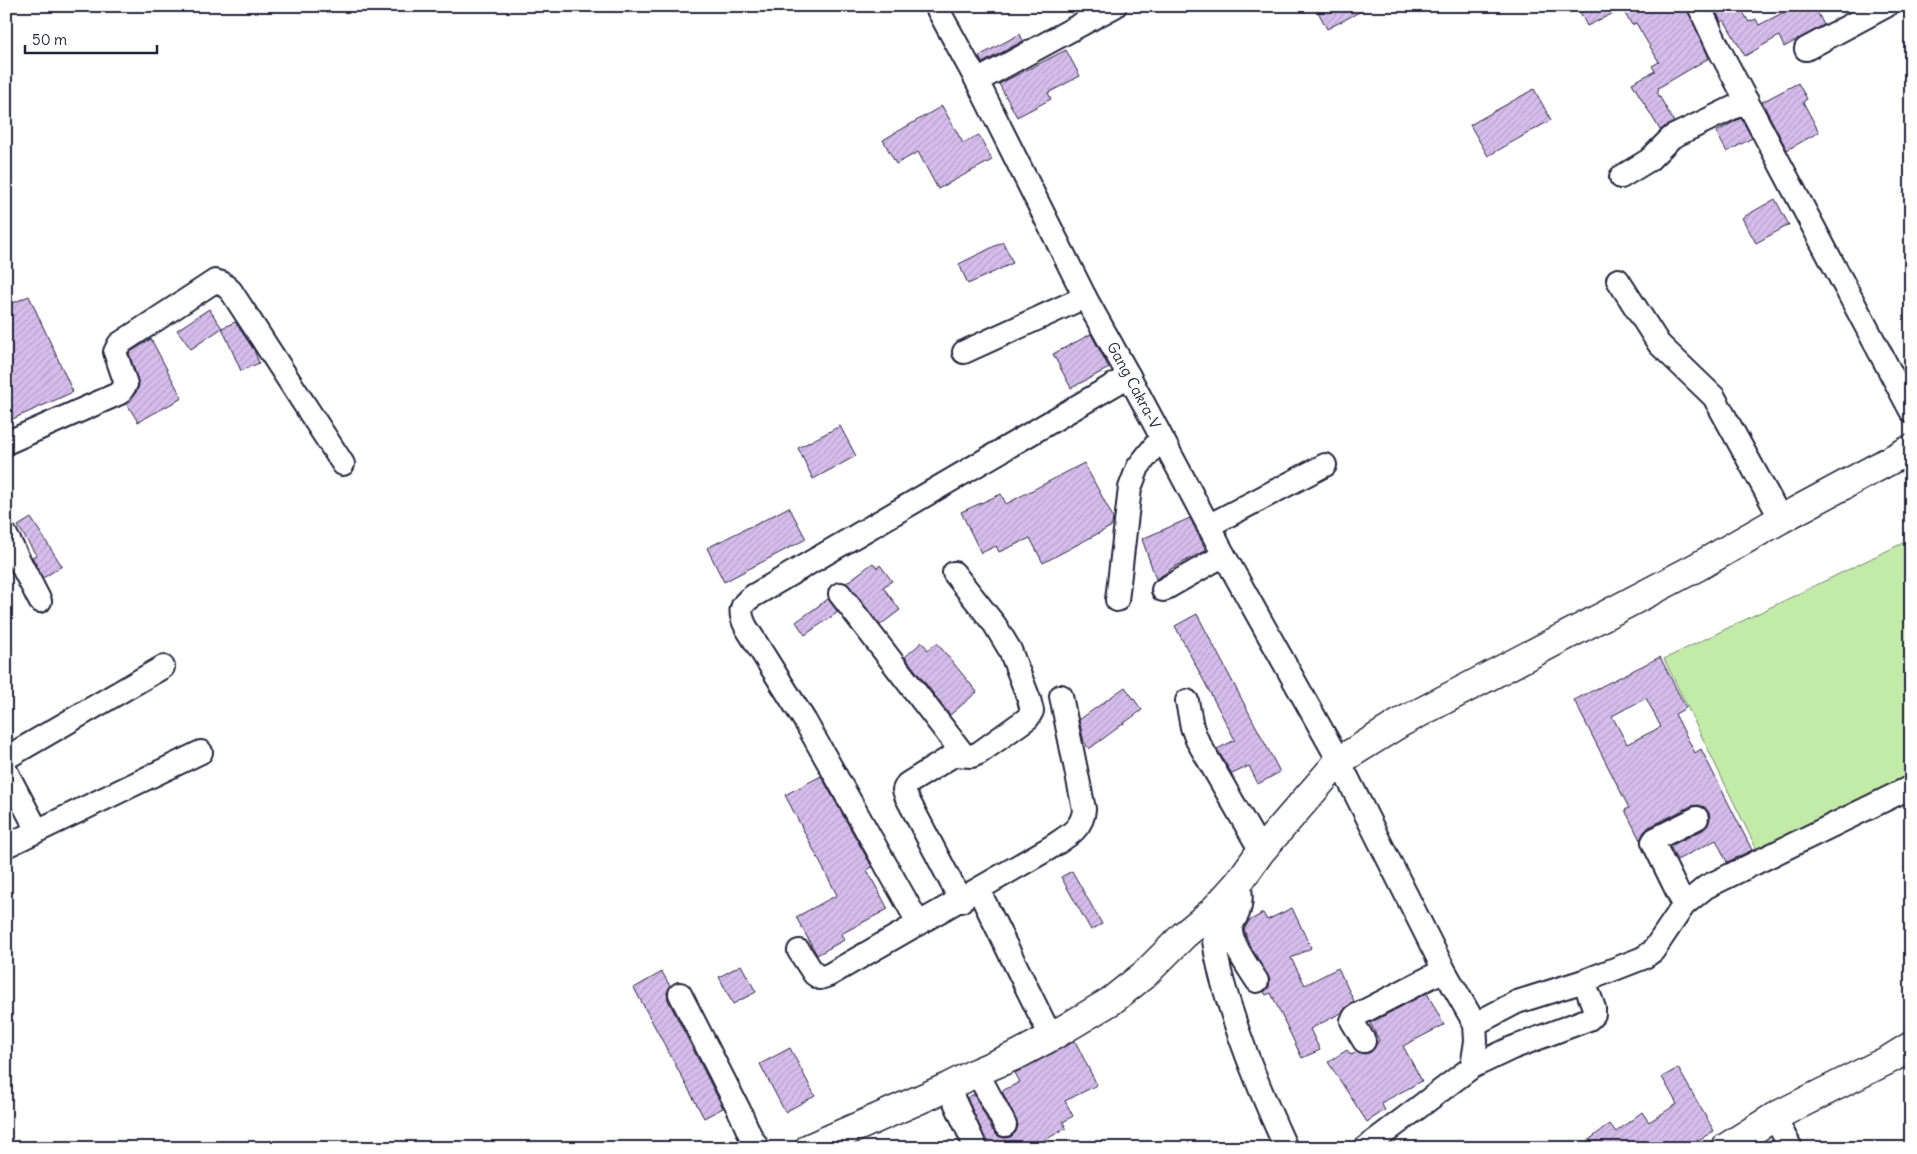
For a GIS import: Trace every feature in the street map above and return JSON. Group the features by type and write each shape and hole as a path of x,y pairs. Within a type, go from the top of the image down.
{"main road":[{"path":"809,1148 1019,1054 1111,1001 1145,974 1184,935 1212,912 1239,882 1261,851 1340,761 1400,722 1688,572 1781,519 1910,452"},
{"path":"1725,1148 1774,1117 1890,1059 1911,1046"}],"street":[{"name":"Gang Cakra-V","path":"936,6 977,81 1085,297 1130,376 1208,526 1340,761 1444,970 1475,1024"},
{"path":"977,81 1115,6"},
{"path":"1699,6 1746,100 1911,411"},
{"path":"1806,49 1886,6"},
{"path":"1621,177 1649,160 1672,137 1746,100"},
{"path":"1618,280 1659,344 1714,397 1781,519"},
{"path":"6,443 120,393 126,384 115,352 119,344 215,281 222,283 231,291 343,464"},
{"path":"964,352 1085,297"},
{"path":"918,924 805,721 746,626 742,617 742,604 1130,376"},
{"path":"1117,600 1130,488 1138,467 1161,438"},
{"path":"1208,526 1325,465"},
{"path":"6,535 40,601"},
{"path":"1164,590 1224,555"},
{"path":"954,573 995,625 1010,650 1032,711 1028,718 979,753 972,756 954,755 907,784 904,790 970,896 1051,1037"},
{"path":"840,594 964,755"},
{"path":"6,758 163,667"},
{"path":"799,951 814,974 820,978 828,976 1048,850 1078,827 1083,819 1084,809 1061,696"},
{"path":"1188,701 1192,727 1197,740 1261,851"},
{"path":"6,846 201,752"},
{"path":"6,771 37,830"},
{"path":"1472,1067 1476,1041 1475,1024 1517,1002 1584,981 1643,958 1654,951 1684,905 1706,887 1911,787"},
{"path":"1684,905 1653,842 1655,839 1696,818"},
{"path":"1239,882 1242,896 1241,904 1232,924 1232,932 1237,948 1257,981"},
{"path":"1212,912 1215,951 1232,1013 1256,1080 1286,1148"},
{"path":"1364,1041 1352,1021 1355,1016 1444,970"},
{"path":"1365,1148 1472,1067 1520,1044 1589,1019 1594,1014 1594,1008 1584,981"},
{"path":"680,994 758,1148"},
{"path":"977,1072 1004,1125"},
{"path":"948,1087 976,1148"},
{"path":"1774,1117 1791,1148"}],"green space":[{"path":"1911,539 1911,776 1757,850 1664,659"}],"building":[{"path":"1315,6 1371,6 1327,29"},
{"path":"1577,6 1686,6 1709,58 1658,88 1659,91 1657,92 1674,122 1660,130 1632,83 1655,71 1652,66 1659,62 1636,23 1632,25 1622,9 1587,26"},
{"path":"1714,6 1747,6 1741,9 1749,22 1756,19 1759,25 1796,6 1814,6 1824,25 1784,47 1779,36 1745,56 1724,20 1721,22"},
{"path":"1020,34 1023,41 982,63 979,56"},
{"path":"1066,50 1080,76 1048,93 1051,99 1017,117 999,84"},
{"path":"1798,83 1807,99 1803,102 1819,132 1787,150 1762,102"},
{"path":"1534,89 1551,120 1488,156 1470,125"},
{"path":"942,106 963,143 979,135 992,160 938,189 918,152 896,164 883,140"},
{"path":"1741,118 1752,138 1727,152 1716,132"},
{"path":"1775,199 1789,225 1756,243 1742,218"},
{"path":"1003,242 1013,263 968,284 959,264"},
{"path":"29,296 73,392 6,422 6,306"},
{"path":"209,309 222,328 191,349 177,330"},
{"path":"235,322 254,350 259,363 241,371 222,328"},
{"path":"1091,334 1109,368 1071,388 1053,354"},
{"path":"151,339 182,398 138,422 127,404 137,391 139,385 129,353"},
{"path":"840,426 856,456 813,479 798,448"},
{"path":"1084,463 1113,517 1112,526 1043,563 1030,538 999,552 996,546 981,553 961,512 1001,494 1006,504"},
{"path":"789,507 806,539 724,582 707,548"},
{"path":"31,518 62,566 43,578 32,557 36,555 18,526"},
{"path":"1190,518 1206,550 1156,579 1142,539"},
{"path":"873,563 877,568 880,565 892,581 883,587 900,610 880,625 846,583"},
{"path":"828,599 838,612 805,635 796,622"},
{"path":"1197,614 1280,772 1258,784 1249,766 1232,774 1217,749 1235,740 1175,626"},
{"path":"922,642 928,650 937,643 977,692 950,715 905,657"},
{"path":"1660,657 1686,708 1675,714 1695,753 1701,749 1752,850 1727,862 1716,840 1677,860 1670,846 1703,830 1708,825 1709,813 1705,807 1698,805 1691,806 1649,827 1640,840 1625,810 1629,808 1574,700","holes":["1646,698 1661,727 1627,744 1612,716"]},
{"path":"1125,687 1142,710 1089,749 1084,742 1079,720"},
{"path":"821,776 872,867 867,870 888,909 841,934 844,940 817,955 796,917 837,895 785,795"},
{"path":"1072,871 1102,924 1091,930 1061,877"},
{"path":"1292,908 1311,948 1291,958 1305,985 1338,968 1354,1001 1341,1013 1310,1029 1320,1050 1302,1058 1271,993 1266,995 1264,992 1269,987 1270,980 1248,942 1244,929 1249,921 1263,913 1267,920"},
{"path":"741,965 756,992 733,1004 719,977"},
{"path":"662,972 670,986 667,993 668,1000 723,1108 704,1118 634,988"},
{"path":"1427,993 1444,1025 1403,1046 1422,1081 1381,1103 1385,1110 1367,1122 1328,1062 1347,1050 1351,1055 1357,1052 1364,1054 1371,1052 1379,1040 1370,1023"},
{"path":"1075,1041 1097,1085 1065,1101 1073,1116 1063,1122 1066,1128 1031,1148 1024,1148 1020,1141 1008,1148 989,1148 967,1098 974,1094 993,1131 998,1136 1004,1138 1011,1137 1016,1132 1018,1125 1002,1091 1020,1082 1015,1073"},
{"path":"790,1048 815,1096 785,1112 760,1064"},
{"path":"1678,1068 1714,1131 1685,1148 1578,1148 1610,1124 1616,1132 1642,1112 1649,1122 1677,1104 1662,1077"}]}
